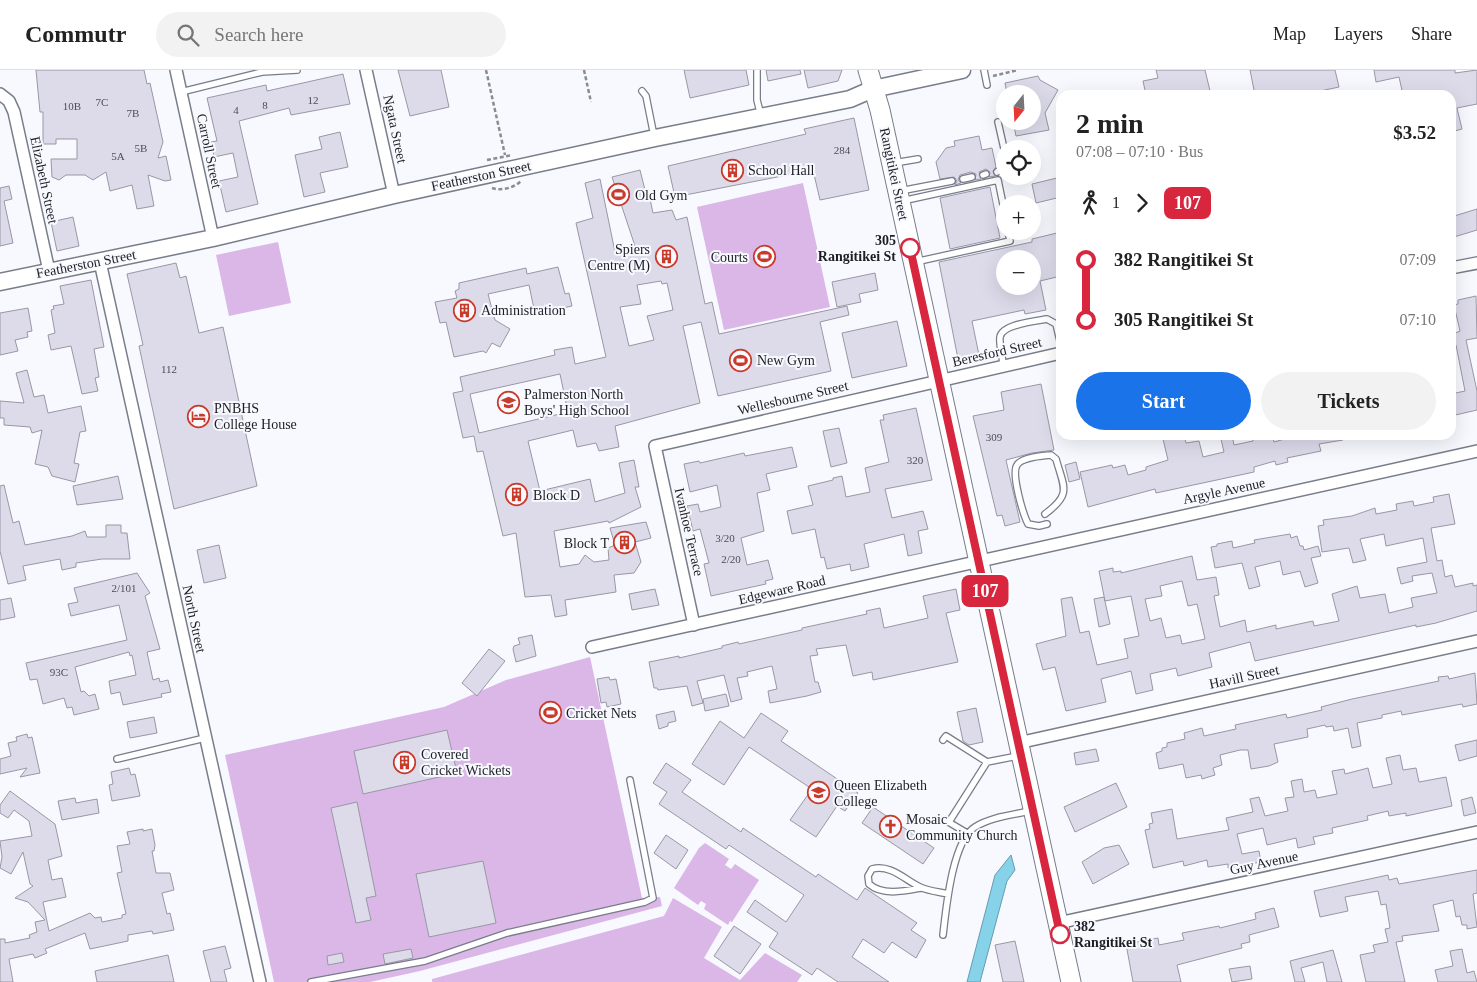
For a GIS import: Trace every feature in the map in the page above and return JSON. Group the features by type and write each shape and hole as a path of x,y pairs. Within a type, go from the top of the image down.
{"highway":[{"name":"Rangitikei Street","path":"868,70 880,110 1071,982"}],"main road":[{"name":"Featherston Street","path":"0,282 84,263 100,262 213,238 394,195 655,138 850,99 873,89 962,70"}],"street":[{"name":"Carroll Street","path":"176,70 213,238"},
{"name":"Ngata Street","path":"366,70 394,195"},
{"name":"Elizabeth Street","path":"3,95 14,112 49,272"},
{"name":"North Street","path":"100,262 260,982"},
{"path":"1456,267 1477,262"},
{"name":"Beresford Street","path":"938,380 1056,354"},
{"name":"Wellesbourne Street","path":"655,446 938,380"},
{"name":"Ivanhoe Terrace","path":"655,446 694,625"},
{"name":"Argyle Avenue","path":"978,562 1477,451"},
{"name":"Edgeware Road","path":"592,647 978,562"},
{"name":"Havill Street","path":"1019,749 1477,641"},
{"name":"Guy Avenue","path":"1058,923 1477,832"}],"lane":[{"path":"180,92 255,73 297,70"},
{"path":"757,70 757,100 762,118"},
{"path":"984,70 987,85"},
{"path":"642,91 646,96 655,138"},
{"path":"892,164 918,159"},
{"path":"963,178 972,177"},
{"path":"899,197 998,180 1001,195"},
{"path":"899,197 952,181"},
{"path":"913,263 1010,240"},
{"path":"1003,366 1000,338 1002,332 1008,327 1050,320 1056,326"},
{"path":"1045,514 1060,503 1064,495 1056,459 1051,455 1022,461 1017,465 1015,471 1019,497 1028,524 1039,526 1047,524"},
{"path":"944,740 946,736 970,754 987,762"},
{"path":"117,759 205,738"},
{"path":"967,833 947,821 987,762 1019,749"},
{"path":"311,982 425,961 507,933 645,902 653,898 630,780"},
{"path":"943,935 951,877 967,833 982,823 1033,810"},
{"path":"921,888 906,877 884,868 872,869 868,876 869,884 878,890 900,892 921,888 948,894"}],"path":[{"path":"486,70 505,155"},
{"path":"584,70 590,102"},
{"path":"492,188 509,186 520,182"}],"shaded area":[{"name":"Courts","path":"803,183 830,307 724,330 697,207"},
{"path":"278,242 291,303 229,316 216,255"},
{"path":"590,657 642,898 660,897 662,906 420,971 370,982 274,982 225,755 444,707 506,680"},
{"path":"705,843 729,859 725,865 731,869 735,864 759,880 732,922 730,921 728,925 704,909 706,904 701,901 698,905 674,888 699,848"},
{"path":"673,898 722,927 704,958 740,980 765,953 802,975 797,982 432,982 432,979 664,916"}],"water":[{"path":"1011,855 1015,870 1007,881 980,982 967,982 995,875"}],"building":[{"path":"36,70 144,70 147,84 150,83 163,142 158,158 166,156 171,180 165,181 148,175 154,206 137,209 132,185 110,191 106,172 93,180 85,175 66,175 59,180 52,177 51,159 77,159 77,139 56,139 56,144 43,144 43,112 40,112"},
{"path":"398,70 441,70 449,107 410,116"},
{"path":"684,70 746,70 749,85 690,98"},
{"path":"766,70 800,70 801,74 768,81"},
{"path":"804,70 842,70 838,81 808,88"},
{"path":"1156,70 1205,70 1210,90 1145,90 1143,81 1158,78"},
{"path":"1250,70 1335,70 1339,87 1325,90 1254,90"},
{"path":"1374,70 1455,70 1455,73 1477,70 1477,104 1457,108 1462,129 1456,131 1456,90 1402,90 1399,77 1376,82"},
{"path":"343,74 350,104 291,115 289,108 239,121 258,204 226,212 219,181 238,177 233,153 214,157 211,142 217,141 207,98 266,85 267,91"},
{"path":"1038,76 1040,80 1058,90 1056,90 1056,94 1045,113 1049,130 1016,136 1015,130 1041,130 1041,85 1005,85 1005,83"},
{"path":"854,118 869,190 820,200 813,170 675,197 668,166 806,134 804,129"},
{"path":"340,132 348,167 320,173 325,192 304,197 295,155 322,149 319,137"},
{"path":"979,136 982,150 992,148 996,167 993,171 995,176 989,177 990,172 986,169 979,172 981,179 975,180 976,174 971,172 960,175 958,180 961,183 955,185 957,181 954,177 940,179 936,162 946,148 955,146 954,141"},
{"path":"640,170 645,190 648,189 653,213 672,210 676,220 687,217 705,304 712,302 719,334 847,306 849,315 820,322 831,371 718,396 701,322 683,326 700,403 615,426 619,447 599,451 596,443 577,447 573,430 528,441 540,491 590,479 595,502 625,493 619,463 634,460 639,487 635,487 641,507 609,523 608,521 554,531 560,567 579,564 585,555 594,562 609,560 608,548 615,545 610,528 646,522 651,538 635,542 641,562 634,573 614,575 616,592 565,600 567,615 555,617 551,595 525,597 516,533 503,536 483,451 477,452 474,436 463,438 453,393 463,391 460,377 555,355 554,350 572,347 575,364 606,357 576,223 593,218 585,183 600,179 615,252 635,246 612,177","holes":["661,281 662,284 667,283 673,310 647,316 654,340 629,346 620,307 641,304 637,285","560,374 568,412 479,433 470,394"]},
{"path":"1056,178 1056,198 1041,202 1041,195 1034,195 1032,185 1041,185 1041,182"},
{"path":"9,186 12,199 4,201 13,243 0,246 0,188"},
{"path":"990,187 996,218 996,239 950,249 940,198"},
{"path":"1477,209 1477,230 1456,236 1456,215"},
{"path":"73,217 79,246 57,251 51,222"},
{"path":"1056,233 1056,277 1041,281 1041,250 996,250 996,295 1041,295 1041,286 1046,310 1025,314 1024,310 972,321 979,355 958,359 939,262 1032,242 1032,240 1041,240 1041,237"},
{"name":"PNBHS College House","path":"176,263 180,278 186,276 199,333 223,327 257,486 174,509 139,346 143,345 127,274"},
{"name":"Administration","path":"558,267 565,294 569,293 572,306 535,314 529,285 488,294 495,320 510,329 500,347 492,343 486,353 483,351 454,357 446,322 440,323 435,302 457,298 455,291 459,289 459,283 526,268 527,274"},
{"path":"875,273 878,290 859,294 861,302 837,307 832,282"},
{"path":"91,280 104,347 94,349 99,377 95,378 98,391 82,394 71,346 51,350 48,335 55,333 51,310 54,309 53,306 64,304 60,286"},
{"path":"1476,296 1477,338 1466,340 1477,391 1477,410 1456,415 1456,393 1465,391 1456,345 1456,333 1460,331 1456,314 1458,300"},
{"path":"28,308 32,331 27,332 28,337 15,340 18,351 0,355 0,313"},
{"path":"897,321 907,366 852,378 842,333"},
{"path":"27,370 34,397 44,395 48,413 81,406 86,431 80,432 74,463 79,464 75,482 52,476 48,467 35,464 42,430 32,433 30,427 4,425 4,418 0,418 0,401 24,403 16,373"},
{"path":"1041,384 1054,450 1032,453 1006,460 1020,522 1005,526 1002,515 997,516 973,416 1004,410 1001,392"},
{"path":"916,408 932,480 885,489 892,518 923,511 928,529 918,531 922,553 908,556 904,534 864,544 869,567 851,571 850,564 827,569 824,557 821,558 815,529 792,534 787,511 813,505 808,486 833,480 833,478 842,476 846,497 870,492 865,468 889,462 880,420 884,420 883,415"},
{"path":"839,428 847,463 831,467 823,431"},
{"path":"1163,440 1185,440 1186,443 1199,441 1203,457 1224,452 1221,440 1233,440 1234,445 1253,440 1273,440 1274,442 1281,440 1343,440 1319,444 1321,451 1287,458 1288,462 1276,465 1275,461 1254,467 1254,472 1156,493 1155,489 1088,507 1080,472 1112,465 1113,468 1125,465 1128,475 1146,470 1146,467 1168,460"},
{"path":"792,447 797,467 766,474 770,490 757,493 764,531 741,538 747,565 768,560 773,579 765,581 766,584 711,596 704,564 709,563 700,529 693,531 687,506 698,504 700,512 721,507 717,485 690,492 684,464 699,461 700,463 744,453 745,456"},
{"path":"1076,462 1080,479 1069,482 1065,465"},
{"path":"118,476 123,499 77,505 73,486"},
{"path":"4,485 13,523 19,521 25,545 72,536 85,531 87,537 106,537 106,525 121,525 121,533 127,533 130,559 102,559 76,563 76,567 62,570 60,559 23,566 26,580 8,584 0,551 0,486"},
{"path":"1449,494 1455,524 1431,528 1437,561 1442,560 1445,577 1452,575 1455,587 1473,583 1473,586 1477,585 1477,611 1436,623 1416,627 1416,625 1255,661 1250,642 1209,653 1212,667 1178,676 1176,668 1150,674 1153,690 1136,694 1131,671 1101,679 1106,702 1066,711 1055,667 1043,670 1036,644 1066,636 1061,599 1072,597 1080,633 1089,631 1097,665 1128,658 1124,639 1139,636 1131,596 1105,601 1099,571 1113,568 1113,572 1121,571 1121,573 1192,556 1197,580 1216,577 1219,595 1214,596 1220,627 1245,620 1247,632 1276,625 1276,629 1313,621 1314,626 1339,621 1332,594 1357,586 1360,598 1385,594 1389,613 1413,607 1411,598 1437,593 1432,573 1412,576 1413,581 1401,584 1397,568 1427,562 1423,538 1386,546 1384,534 1360,539 1366,560 1353,563 1349,548 1322,552 1318,526 1324,525 1323,520 1352,516 1375,508 1376,514 1397,510 1396,504 1413,501 1414,506 1434,502 1433,497","holes":["1182,581 1188,606 1197,604 1205,639 1182,644 1180,635 1166,638 1161,618 1150,621 1145,599 1162,596 1160,586"]},
{"path":"1290,534 1291,538 1297,536 1300,546 1303,546 1304,550 1318,546 1321,556 1311,558 1318,583 1305,587 1300,571 1283,575 1280,561 1255,567 1260,586 1249,589 1242,563 1215,568 1211,547 1217,546 1217,544 1232,541 1233,548 1255,543 1254,540"},
{"path":"219,545 226,578 204,583 197,550"},
{"path":"137,573 150,593 145,596 160,649 147,652 153,680 159,678 160,682 168,680 171,692 161,694 162,697 123,705 120,692 111,694 109,681 136,675 132,655 130,656 129,652 75,667 81,692 84,691 89,696 95,694 99,709 74,715 72,707 67,708 64,698 43,704 37,679 30,680 26,663 127,640 119,605 71,616 68,604 78,602 74,588"},
{"path":"655,589 659,605 632,610 629,594"},
{"path":"956,589 960,610 946,613 958,662 873,680 872,672 853,676 846,645 816,649 818,655 810,656 815,682 818,682 821,692 807,696 770,703 768,691 777,689 772,666 747,672 748,676 737,678 742,699 731,702 724,675 697,681 703,703 692,706 687,686 658,690 654,688 649,662 679,656 679,658 722,648 722,646 738,642 739,644 802,630 802,628 867,614 866,611 880,608 884,628 928,618 923,596"},
{"path":"1104,597 1110,624 1099,627 1094,599"},
{"path":"11,598 15,617 0,620 0,600"},
{"path":"532,635 536,656 516,662 513,649 514,646 520,644 518,638"},
{"path":"489,649 505,661 477,696 462,683"},
{"path":"1475,673 1477,704 1463,707 1462,704 1402,715 1401,711 1382,715 1382,718 1357,723 1361,746 1352,748 1348,728 1334,731 1333,726 1326,727 1325,725 1307,729 1308,737 1274,744 1278,762 1269,766 1251,769 1248,750 1240,750 1220,755 1222,765 1213,768 1215,775 1202,779 1201,775 1186,778 1183,764 1159,769 1156,753 1162,751 1162,748 1167,747 1167,743 1185,739 1184,733 1202,728 1204,736 1236,729 1235,725 1286,714 1287,718 1322,710 1321,707 1352,699 1439,681 1438,677 1448,676 1449,679"},
{"path":"609,677 610,680 616,679 621,704 607,707 606,702 601,703 597,679"},
{"path":"726,694 729,706 705,711 703,699"},
{"path":"976,708 983,742 969,745 963,741 957,712"},
{"path":"674,711 676,721 668,723 668,726 659,729 656,715"},
{"path":"761,713 788,731 781,741 858,793 845,811 837,806 816,837 790,820 812,789 749,747 724,785 692,764 720,721 744,738"},
{"path":"154,717 157,733 130,738 127,722"},
{"name":"Covered Cricket Wickets","path":"447,730 457,773 363,794 354,751"},
{"path":"27,734 28,738 32,737 40,773 20,777 27,768 0,774 0,759 11,756 8,743 17,741 16,737"},
{"path":"1477,740 1477,756 1459,761 1455,745"},
{"path":"1096,749 1099,761 1076,765 1074,753"},
{"path":"1400,755 1403,770 1416,768 1419,782 1446,777 1452,806 1406,816 1406,813 1389,816 1388,811 1367,816 1368,820 1332,828 1333,833 1313,837 1315,844 1298,848 1296,838 1267,845 1263,828 1237,834 1242,854 1259,851 1261,862 1228,868 1228,864 1208,867 1207,860 1184,866 1183,861 1153,868 1145,830 1150,829 1149,824 1153,823 1151,813 1172,809 1177,839 1229,830 1226,818 1253,812 1250,799 1259,797 1265,816 1288,811 1285,798 1294,797 1291,781 1302,779 1304,792 1315,790 1317,798 1337,794 1332,771 1344,769 1345,774 1368,768 1373,788 1392,784 1386,758"},
{"path":"666,763 691,780 682,792 741,832 743,828 816,877 818,874 857,900 865,888 917,923 911,930 926,940 916,958 892,942 884,953 863,939 852,957 889,982 838,982 817,968 812,975 769,947 778,933 747,912 755,900 786,922 804,895 729,845 726,849 659,804 667,792 653,783"},
{"path":"129,768 131,775 135,774 140,796 112,801 109,785 113,784 111,772"},
{"path":"1116,783 1127,807 1075,832 1064,807"},
{"path":"10,791 55,824 62,856 48,860 52,880 62,878 66,897 43,902 49,931 90,913 95,918 101,917 102,922 122,918 122,915 126,914 117,873 122,872 117,846 130,844 127,832 143,829 143,831 152,829 155,845 154,851 152,851 156,873 170,873 174,890 162,893 167,914 170,913 174,930 153,934 152,931 128,935 128,941 90,949 85,933 45,949 47,953 35,958 33,954 9,959 13,982 0,982 0,939 5,939 5,943 30,938 29,935 37,932 35,922 45,920 28,902 15,898 33,886 30,884 23,852 11,874 0,868 2,857 0,841 32,836 29,821 14,810 8,818 0,813 0,805"},
{"path":"1472,797 1476,813 1464,816 1461,800"},
{"path":"75,798 76,803 97,799 99,813 62,820 58,801"},
{"path":"357,802 376,896 366,898 371,920 356,923 331,808"},
{"path":"873,807 934,848 923,864 862,823"},
{"path":"666,835 688,850 676,869 654,853"},
{"path":"1119,845 1129,864 1093,884 1082,862 1104,848"},
{"path":"483,861 496,923 429,937 416,874"},
{"path":"1477,870 1477,893 1473,894 1477,927 1467,929 1467,925 1462,925 1460,916 1456,917 1453,900 1433,905 1439,931 1402,936 1403,941 1396,942 1405,982 1366,982 1360,955 1375,952 1373,945 1388,942 1385,929 1390,928 1386,904 1381,905 1378,891 1345,897 1348,911 1320,917 1314,891 1388,875 1389,880 1397,878 1399,884"},
{"path":"1274,908 1279,927 1249,935 1250,942 1241,944 1242,948 1177,965 1181,982 1133,982 1126,944 1158,938 1159,945 1184,940 1182,933 1219,926 1220,928 1256,919 1255,913"},
{"path":"734,926 761,944 740,974 714,956"},
{"path":"1015,941 1024,982 1003,982 995,945"},
{"path":"225,946 231,968 224,970 227,982 211,982 203,951"},
{"path":"411,949 413,958 385,964 383,954"},
{"path":"1462,949 1467,973 1474,971 1477,982 1438,982 1435,970 1453,966 1450,951"},
{"path":"1333,950 1342,982 1327,982 1323,962 1301,968 1305,982 1295,982 1290,961"},
{"path":"342,953 344,962 328,965 327,956"},
{"path":"168,955 174,982 97,982 95,971"},
{"path":"1250,966 1252,979 1232,982 1229,969"}],"bus line":[{"name":"107","path":"910,248 1060,934"}],"place":[{"name":"School Hall","path":"732,170"},
{"name":"Old Gym","path":"619,195"},
{"name":"305 Rangitikei St","path":"910,248"},
{"name":"Spiers Centre (M)","path":"666,257"},
{"name":"Courts","path":"764,257"},
{"name":"Administration","path":"465,310"},
{"name":"New Gym","path":"741,360"},
{"name":"Palmerston North Boys' High School","path":"508,402"},
{"name":"PNBHS College House","path":"198,416"},
{"name":"Block D","path":"517,495"},
{"name":"Block T","path":"625,543"},
{"name":"Cricket Nets","path":"550,713"},
{"name":"Covered Cricket Wickets","path":"405,762"},
{"name":"Queen Elizabeth College","path":"818,793"},
{"name":"Mosaic Community Church","path":"890,827"},
{"name":"382 Rangitikei St","path":"1060,934"}]}
